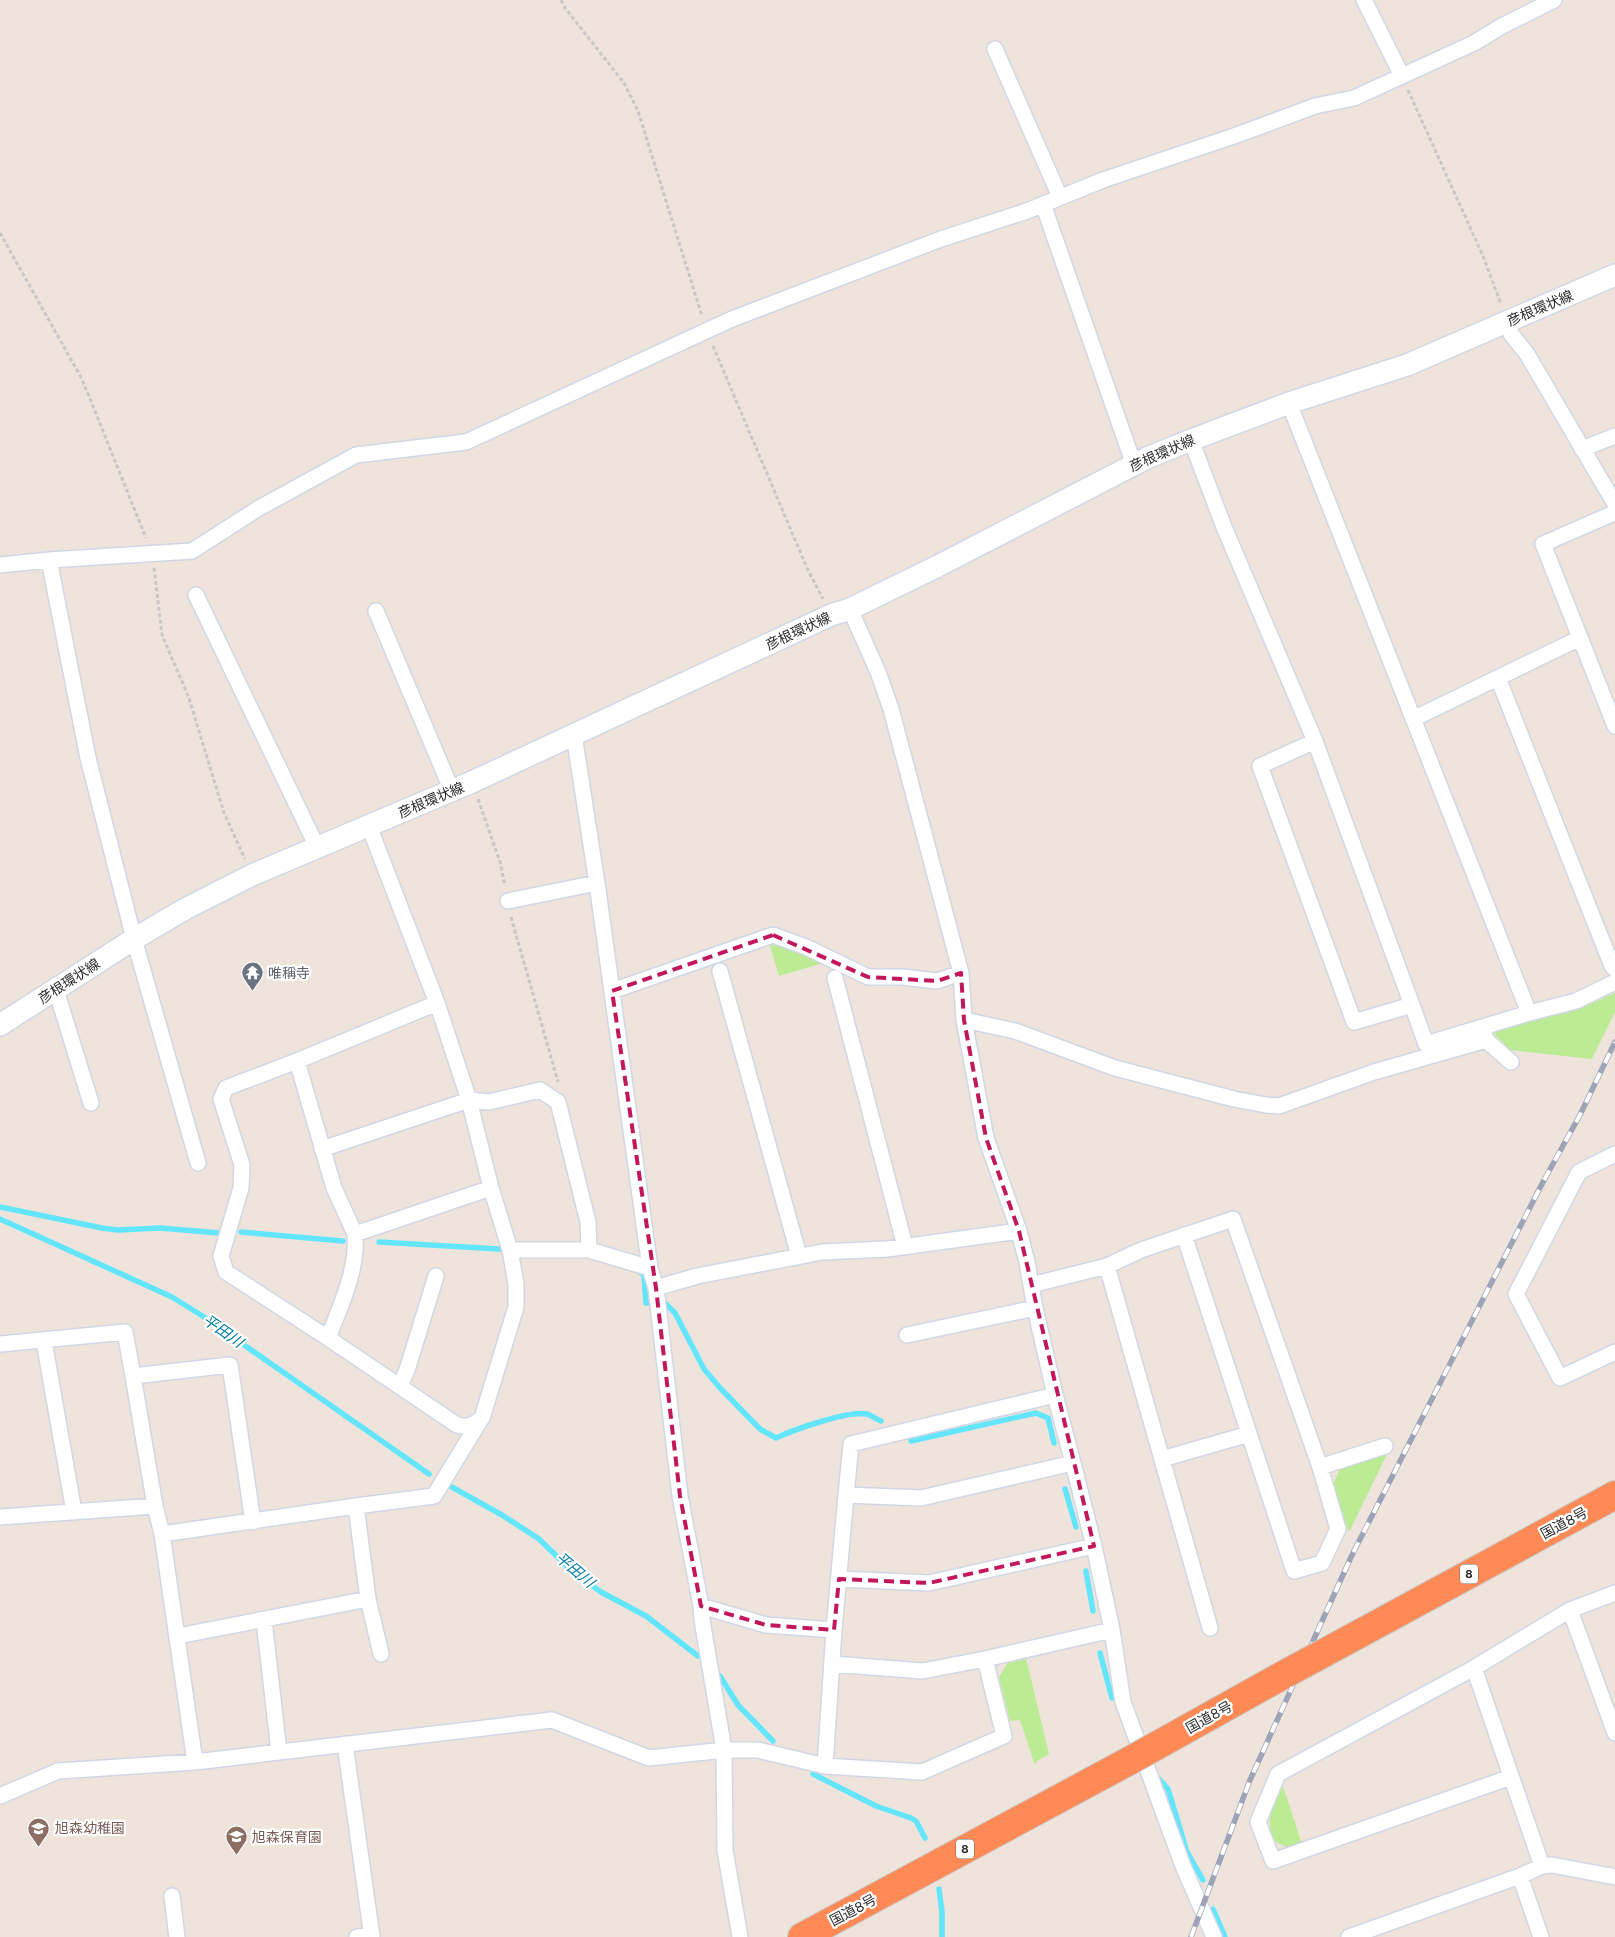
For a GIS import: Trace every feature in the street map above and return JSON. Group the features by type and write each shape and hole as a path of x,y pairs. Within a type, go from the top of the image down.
{"highway":[{"name":"国道8号","path":"802,1937 1615,1495"}],"main road":[{"name":"彦根環状線","path":"0,1025 134,939 185,909 252,875 452,791 840,612 938,566 1134,465 1191,440 1289,403 1407,365 1615,275"}],"street":[{"path":"1364,0 1402,76"},
{"path":"0,565 192,551 258,508 356,455 466,442 741,315 941,239 1043,204 1103,180 1234,136 1315,106 1354,98 1474,43 1502,26 1554,0"},
{"path":"995,49 1060,197"},
{"path":"1043,204 1134,465"},
{"path":"1508,322 1511,334 1527,354 1615,504"},
{"path":"1289,403 1529,1013"},
{"path":"1582,448 1615,436"},
{"path":"1191,440 1224,527 1314,741 1426,1044 1484,1034"},
{"path":"1615,513 1543,544 1615,726"},
{"path":"49,560 88,758 134,939 198,1163"},
{"path":"196,594 317,847"},
{"path":"376,611 452,791"},
{"path":"840,612 878,672 891,709 960,974 964,1020 986,1138 1018,1230 1027,1262 1035,1308 1055,1395 1094,1546 1112,1630 1123,1702 1183,1866 1214,1937"},
{"path":"1413,719 1580,638"},
{"path":"1498,678 1608,956 1615,969"},
{"path":"574,735 650,1268 656,1288 680,1496 701,1606 724,1750 725,1850 740,1937"},
{"path":"1314,741 1260,766 1266,785 1354,1022 1412,1005"},
{"path":"162,1534 434,1496 482,1418 516,1307 516,1284 510,1250 491,1188 469,1100 437,1004 369,826"},
{"path":"508,902 596,883"},
{"path":"612,991 773,936 806,947 868,977 902,977 937,981 960,974"},
{"path":"720,971 799,1256"},
{"path":"835,978 905,1246"},
{"path":"964,1020 1015,1031 1114,1068 1234,1099 1279,1106 1484,1034 1529,1013 1576,1001 1615,982"},
{"path":"56,990 91,1103"},
{"path":"437,1004 226,1088 221,1100 242,1165 241,1188 221,1256 226,1272 457,1425 468,1426 482,1418"},
{"path":"1484,1034 1511,1062"},
{"path":"297,1061 334,1188 355,1234 356,1251 344,1296 328,1338"},
{"path":"322,1149 469,1100 489,1102 540,1090 558,1102 588,1222 589,1250"},
{"path":"1615,1154 1579,1172 1516,1294 1560,1378 1615,1352"},
{"path":"355,1234 491,1188"},
{"path":"1031,1285 1107,1266 1141,1250 1233,1219 1320,1467 1338,1529 1322,1563 1294,1571 1184,1236"},
{"path":"656,1288 696,1276 822,1252 887,1249 1018,1230"},
{"path":"510,1250 589,1250 650,1268"},
{"path":"1107,1266 1210,1628"},
{"path":"400,1386 408,1370 436,1276"},
{"path":"907,1335 1035,1308"},
{"path":"0,1344 125,1332 155,1506 162,1534 195,1762"},
{"path":"44,1341 74,1512"},
{"path":"133,1376 230,1365 253,1522"},
{"path":"825,1766 834,1630 851,1444 1055,1395"},
{"path":"1162,1459 1249,1434"},
{"path":"1320,1467 1385,1446"},
{"path":"846,1495 920,1498 1073,1463"},
{"path":"0,1517 155,1506"},
{"path":"356,1506 368,1599 381,1654"},
{"path":"839,1579 929,1583 1094,1546"},
{"path":"1511,1777 1273,1861 1258,1822 1278,1774 1474,1668 1570,1610 1615,1593"},
{"path":"178,1636 368,1599"},
{"path":"701,1606 766,1625 834,1630"},
{"path":"1570,1610 1615,1733"},
{"path":"264,1620 278,1752"},
{"path":"832,1664 923,1671 1112,1630"},
{"path":"0,1796 58,1772 195,1762 552,1720 649,1758 724,1750 758,1750 825,1766 922,1772 1004,1736 985,1659"},
{"path":"1474,1668 1542,1866"},
{"path":"345,1744 367,1936"},
{"path":"1349,1937 1520,1876 1542,1866 1552,1865 1615,1877"},
{"path":"1520,1876 1541,1937"},
{"path":"172,1896 177,1937"}],"path":[{"path":"561,0 565,8 624,83 638,112 707,331 808,568 840,612"},
{"path":"1402,76 1483,256 1508,322"},
{"path":"0,233 82,379 152,553 162,635 189,698 224,813 252,875"},
{"path":"472,782 500,862 508,902 559,1083 558,1102"}],"highlighted area":[{"path":"773,935 868,977 937,981 961,973 964,1020 986,1138 1019,1231 1094,1546 929,1583 839,1579 834,1630 766,1625 701,1606 680,1496 656,1288 612,991"}],"green space":[{"path":"768,939 820,958 820,964 779,976"},
{"path":"1615,993 1615,1012 1592,1059 1511,1050 1493,1031 1579,1009"},
{"path":"1389,1450 1349,1532 1333,1485 1340,1468"},
{"path":"1026,1658 1049,1754 1037,1761 1035,1765 1020,1720 1010,1721 999,1677 1009,1661"},
{"path":"1283,1786 1302,1844 1289,1848 1274,1841 1270,1826 1271,1812"}],"waterway":[{"path":"0,1207 118,1230 160,1228 219,1233"},
{"name":"平田川","path":"0,1219 172,1297 201,1315 429,1474"},
{"path":"241,1232 343,1241"},
{"path":"379,1242 499,1249"},
{"path":"637,1270 644,1275 646,1303 650,1303"},
{"path":"664,1302 675,1313 704,1369 760,1429 776,1438 795,1430 848,1415 867,1414 881,1421"},
{"path":"911,1441 1036,1413 1048,1418 1054,1443"},
{"name":"平田川","path":"450,1486 502,1515 539,1539 574,1573 601,1592 646,1616 698,1656"},
{"path":"1065,1489 1076,1527"},
{"path":"1086,1571 1093,1611"},
{"path":"1100,1653 1112,1698"},
{"name":"平田川","path":"720,1676 738,1705 773,1741"},
{"name":"平田川","path":"813,1774 876,1806 911,1818 916,1821 925,1838"},
{"path":"1158,1778 1168,1789 1187,1852 1203,1880"},
{"name":"平田川","path":"939,1889 942,1912 942,1937"},
{"path":"1213,1909 1225,1937"}],"railway":[{"path":"1191,1937 1250,1780 1352,1555 1543,1182 1580,1115 1615,1042"}],"place":[{"name":"唯稱寺","path":"252,992"},
{"name":"旭森幼稚園","path":"39,1847"},
{"name":"旭森保育園","path":"236,1856"}]}
